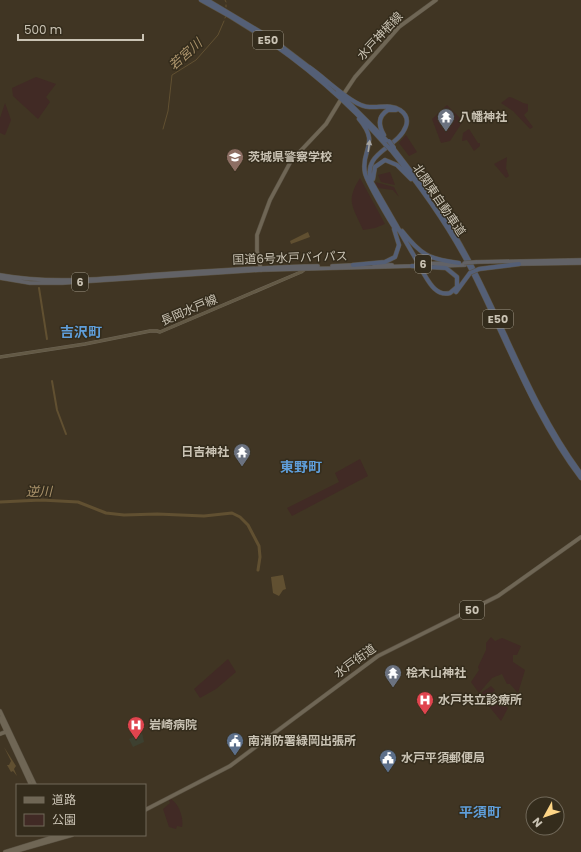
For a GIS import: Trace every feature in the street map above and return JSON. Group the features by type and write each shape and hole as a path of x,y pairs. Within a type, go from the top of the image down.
{"highway":[{"name":"北関東自動車道","path":"201,0 263,36 290,55 330,88 387,142"},
{"name":"北関東自動車道","path":"207,0 254,27 309,67 345,98 387,142 409,168 443,216 468,257 540,406 560,442 581,474"},
{"path":"309,67 362,106 395,108 405,115 406,124 403,132 375,158 370,166 370,178 394,223 414,245 429,257 442,261 459,263"},
{"path":"330,88 356,114 368,133 369,145 364,167 365,175 432,290 446,296 456,292 477,265 520,264"},
{"path":"369,183 368,168 371,160 399,134 404,126 403,116 394,110 384,112 380,121 382,132 387,142"},
{"name":"北関東自動車道","path":"393,149 441,217 471,270 544,420 581,478"},
{"path":"375,187 372,176 375,166 382,161 392,161 402,169 441,217"},
{"path":"353,265 385,262 395,257 399,245 394,223"},
{"name":"国道6号水戸バイパス","path":"261,269 295,269 353,265 459,263 477,265 581,261"},
{"name":"国道6号水戸バイパス","path":"520,264 581,261"},
{"name":"国道6号水戸バイパス","path":"0,277 30,283 62,283 261,269 465,264"},
{"path":"412,266 448,269 457,276 457,287 450,293 440,293 432,286 420,269"}],"main road":[{"name":"水戸神栖線","path":"345,92 355,77 399,27 436,0"},
{"path":"261,269 257,251 257,235 270,200 291,161 326,124 340,101"},
{"name":"長岡水戸線","path":"0,357 85,344 150,331 157,330 160,332 295,275 305,268"},
{"path":"295,269 297,271 295,275"},
{"name":"水戸街道","path":"146,809 230,766 378,656 498,596 581,537"},
{"path":"0,711 31,784"},
{"path":"0,718 34,784"},
{"path":"0,734 8,731"},
{"path":"5,852 57,836"}],"shaded area":[{"path":"308,232 310,237 291,244 290,241"},
{"path":"283,575 286,589 283,590 279,596 273,593 271,577"},
{"name":"岩崎病院","path":"142,733 144,742 133,747 129,739"},
{"path":"4,747 16,766 14,769 17,776 13,771 11,772 7,765 9,765 11,761"}],"green space":[{"path":"36,77 56,84 46,97 50,102 38,119 13,96 12,88"},
{"path":"509,97 528,104 528,111 524,115 533,127 530,129 513,111 501,103"},
{"path":"5,103 11,120 5,135 0,133 0,118"},
{"path":"447,105 463,121 450,141 441,143 432,119"},
{"path":"469,129 478,143 480,143 480,146 474,151 467,140 462,141 463,133"},
{"path":"406,135 417,152 409,156 399,143"},
{"path":"507,157 506,168 509,176 506,178 494,164"},
{"path":"390,172 395,185 381,182 378,175"},
{"path":"360,178 385,224 375,228 363,230 352,204 355,186"},
{"path":"375,182 394,187 399,197 393,190 378,188"},
{"path":"360,459 368,476 292,516 287,508 339,482 335,473"},
{"path":"491,637 495,641 502,638 521,646 517,655 513,655 513,662 525,670 518,693 510,684 507,684 502,674 492,678 479,693 471,682 479,670 478,667 486,650 486,643"},
{"path":"228,659 236,672 216,689 200,698 194,689"},
{"path":"491,686 495,690 486,699 481,693"},
{"path":"497,695 508,708 501,721 487,704"},
{"path":"171,799 179,808 182,820 182,827 177,826 176,829 169,827 163,809 170,803 169,800"}],"waterway":[{"name":"若宮川","path":"163,129 168,111 172,75 196,60 218,35 224,21"},
{"path":"39,288 47,339"},
{"path":"52,381 57,410 66,434"},
{"name":"逆川","path":"0,502 41,500 78,502 106,513 124,515 157,514 204,516 232,513 240,517 248,525 259,546 260,557 258,570"}],"place":[{"name":"八幡神社","path":"446,132"},
{"name":"茨城県警察学校","path":"235,172"},
{"name":"日吉神社","path":"242,467"},
{"name":"桧木山神社","path":"393,688"},
{"name":"水戸共立診療所","path":"425,715"},
{"name":"岩崎病院","path":"136,740"},
{"name":"南消防署緑岡出張所","path":"235,756"},
{"name":"水戸平須郵便局","path":"388,773"}],"district":[{"name":"吉沢町","path":"81,332"},
{"name":"東野町","path":"301,467"},
{"name":"平須町","path":"480,812"}]}
